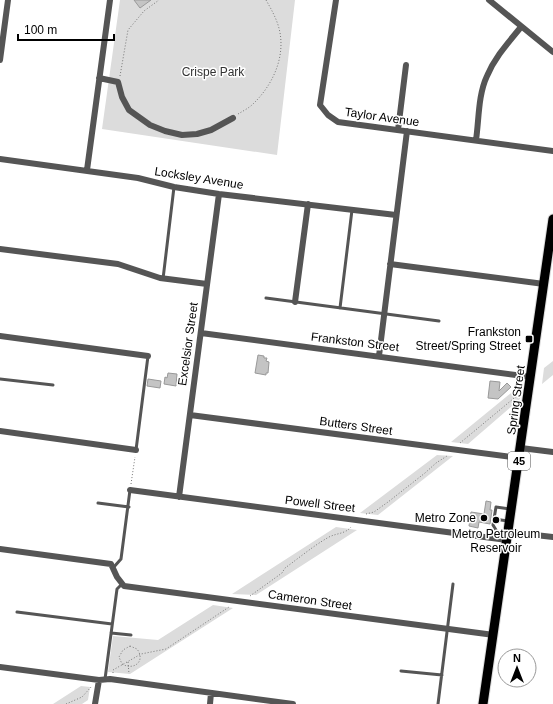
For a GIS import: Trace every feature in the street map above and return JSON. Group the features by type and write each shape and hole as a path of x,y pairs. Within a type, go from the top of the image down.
{"main road":[{"name":"Spring Street","path":"486,704 494,635 553,219"}],"street":[{"path":"0,60 8,0"},
{"path":"87,170 110,0"},
{"name":"Taylor Avenue","path":"336,0 320,105 328,115 338,122 553,151"},
{"path":"489,0 553,52"},
{"path":"476,140 481,96 486,77 498,55 521,27"},
{"path":"398,130 406,65"},
{"path":"99,78 118,82 122,97 129,110 150,125 165,131 182,135 197,134 211,130 233,118"},
{"path":"379,356 407,131"},
{"name":"Locksley Avenue","path":"0,158 138,178 174,187 219,194 396,215"},
{"name":"Excelsior Street","path":"179,497 219,194"},
{"path":"295,302 308,204"},
{"path":"0,249 118,264 163,279 207,284"},
{"path":"390,264 544,284"},
{"name":"Frankston Street","path":"201,333 531,377"},
{"path":"0,336 148,356"},
{"name":"Butters Street","path":"190,415 519,458"},
{"path":"0,431 136,450"},
{"path":"521,448 553,452"},
{"name":"Powell Street","path":"130,490 495,538 508,536 553,536"},
{"path":"0,549 111,564 117,577 123,585"},
{"name":"Cameron Street","path":"123,585 494,635"},
{"path":"0,667 293,704"},
{"path":"95,704 102,680"},
{"path":"210,704 211,693"}],"lane":[{"path":"163,279 174,187"},
{"path":"340,308 352,210"},
{"path":"266,298 439,322"},
{"path":"136,450 148,356"},
{"path":"0,379 53,385"},
{"path":"113,568 122,559 130,490"},
{"path":"98,503 128,507"},
{"path":"495,538 496,532 494,519 496,507 512,510"},
{"path":"494,519 510,522"},
{"path":"438,704 453,584"},
{"path":"102,680 111,634 117,589 123,585"},
{"path":"17,612 112,624"},
{"path":"111,634 131,635"},
{"path":"401,671 442,676"}],"path":[{"path":"118,82 128,30 144,11 159,0"},
{"path":"233,118 253,104 264,92 279,63 281,50 278,23 266,0"},
{"path":"460,444 521,393"},
{"path":"130,490 136,450"},
{"path":"250,596 317,545 334,535 350,529 354,523 365,518 366,514 374,512 388,502 447,455"},
{"path":"113,673 113,670 140,654 159,652 166,649 230,606"},
{"path":"130,646 138,649 140,660 129,667 122,664 119,657 123,650 130,646"},
{"path":"128,661 130,675"},
{"path":"66,704 82,697 91,686 102,680"}],"green space":[{"name":"Crispe Park","path":"120,0 295,0 277,155 102,129"},
{"path":"553,361 553,375 542,384 544,368"},
{"path":"522,384 520,399 468,444 451,442"},
{"path":"437,455 453,456 378,515 360,513"},
{"path":"336,527 357,530 256,595 232,594"},
{"path":"213,605 233,608 130,674 108,672 113,636 158,640"},
{"path":"81,686 90,687 88,700 82,704 53,704"}],"building":[{"path":"134,0 151,0 140,8"},
{"path":"258,355 264,356 264,358 267,358 266,361 269,362 268,373 266,373 266,375 255,373"},
{"path":"168,373 177,374 176,386 164,384 165,377 167,378"},
{"path":"148,379 161,381 160,388 147,386"},
{"path":"490,381 500,382 499,391 507,383 511,387 498,399 488,398"},
{"path":"486,501 491,502 490,510 492,510 490,524 479,522 478,528 469,526 471,512 484,514"}],"place":[{"name":"Frankston Street/Spring Street","path":"529,339"},
{"name":"Metro Zone","path":"484,518"},
{"name":"Metro Petroleum Reservoir","path":"496,520"}]}
